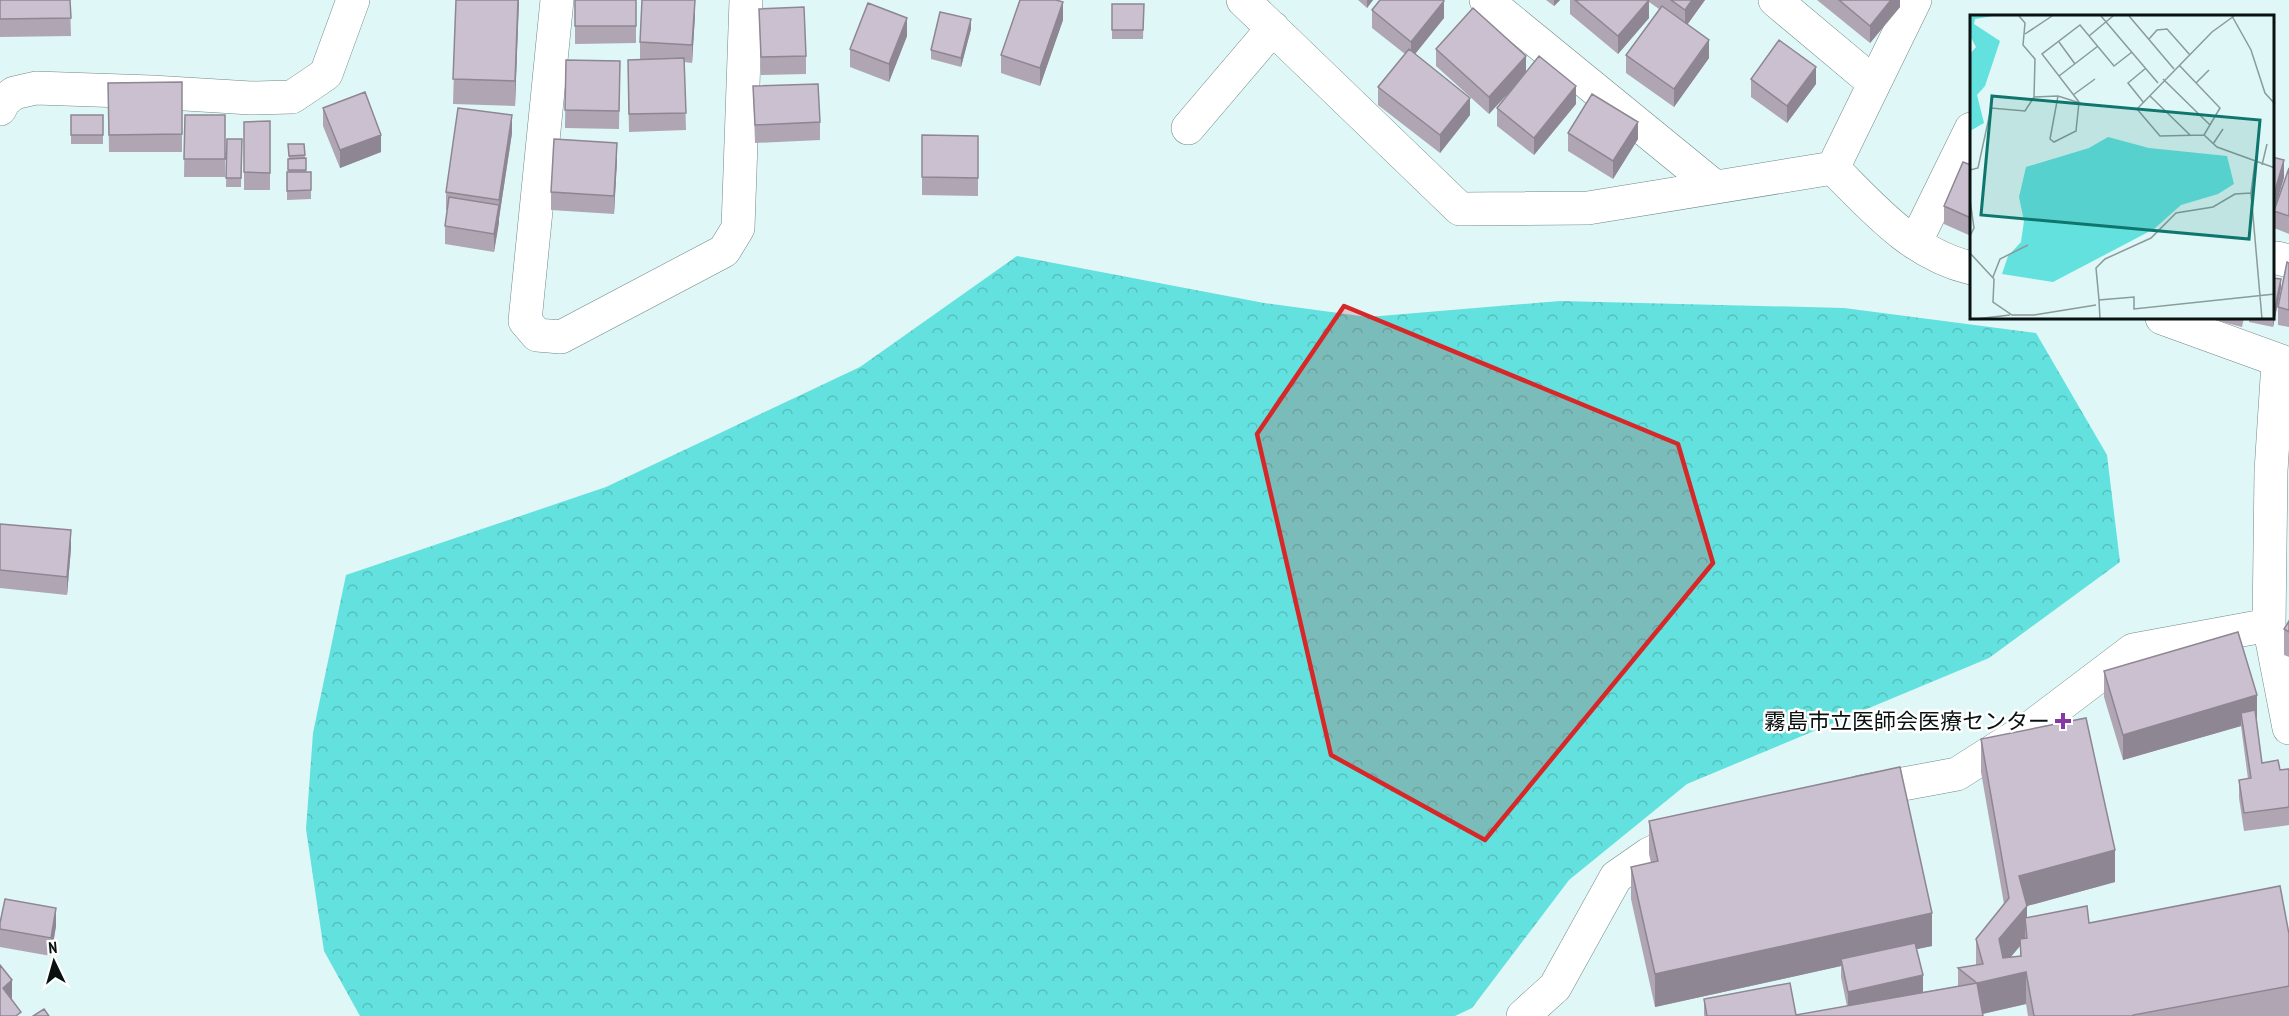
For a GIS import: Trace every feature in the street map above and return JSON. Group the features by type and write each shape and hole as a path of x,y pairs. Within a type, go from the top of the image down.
{"street":[{"path":"0,109 4,101 14,93 36,88 152,92 250,99 292,97 326,74 353,0"},
{"path":"557,0 525,321 537,335 561,337 724,251 738,228 746,0"},
{"path":"1243,0 1460,209 1588,208 1833,168"},
{"path":"1486,0 1715,187"},
{"path":"1775,0 1874,83"},
{"path":"1833,168 1915,0"},
{"path":"1188,128 1273,28"},
{"path":"1915,243 1970,131"},
{"path":"1833,168 1895,230 1945,262 1970,268"},
{"path":"2167,320 2283,363 2271,471 2269,625 2289,728"},
{"path":"1828,799 1957,774 2034,725 2133,650 2269,625"},
{"path":"1523,1016 1555,987 1616,877 1649,854 1712,824"}],"highlighted area":[{"path":"1344,306 1678,444 1713,563 1485,840 1331,755 1257,434"}],"green space":[{"path":"1017,256 1264,303 1368,317 1560,301 1844,308 2036,333 2107,455 2120,562 1989,658 1687,784 1569,880 1472,1008 1455,1016 360,1016 324,951 306,829 313,733 346,575 606,487 860,367"}],"building":[{"path":"0,0 70,0 71,18 0,19"},
{"path":"456,0 518,0 515,81 453,79"},
{"path":"575,0 636,0 636,26 575,26"},
{"path":"642,0 695,0 692,45 640,42"},
{"path":"1020,0 1063,2 1040,68 1001,55"},
{"path":"1380,0 1444,1 1411,42 1372,10"},
{"path":"1575,0 1649,0 1618,36"},
{"path":"1671,0 1692,0 1685,10"},
{"path":"1839,0 1891,0 1870,26"},
{"path":"868,3 907,18 889,64 850,49"},
{"path":"1112,4 1144,4 1143,30 1112,30"},
{"path":"1662,6 1709,40 1674,89 1626,55"},
{"path":"804,7 806,56 761,57 759,9"},
{"path":"1473,8 1526,56 1489,97 1436,49"},
{"path":"940,12 971,19 961,58 931,50"},
{"path":"1779,40 1816,67 1787,106 1751,79"},
{"path":"1409,49 1470,98 1440,135 1378,87"},
{"path":"1539,56 1576,86 1534,138 1497,108"},
{"path":"684,58 686,113 629,114 628,60"},
{"path":"566,60 620,61 619,111 565,110"},
{"path":"182,82 182,134 109,135 108,83"},
{"path":"818,84 820,122 755,125 753,86"},
{"path":"365,92 381,135 340,150 323,108"},
{"path":"1592,94 1638,122 1613,161 1568,133"},
{"path":"458,108 512,115 499,200 446,192"},
{"path":"71,115 103,115 103,135 71,135"},
{"path":"185,115 225,115 225,159 184,159"},
{"path":"270,121 270,173 244,172 244,122"},
{"path":"922,135 978,136 978,178 922,177"},
{"path":"227,139 242,139 241,178 226,178"},
{"path":"554,139 617,143 614,196 551,192"},
{"path":"288,144 304,144 305,155 289,156"},
{"path":"306,158 306,170 288,170 288,159"},
{"path":"2274,158 2284,160 2274,194"},
{"path":"1963,162 1970,165 1970,218 1944,206"},
{"path":"2289,168 2289,216 2274,211"},
{"path":"287,172 311,172 311,190 287,191"},
{"path":"449,197 499,205 494,234 445,226"},
{"path":"2287,262 2289,263 2289,310 2278,307"},
{"path":"2274,278 2281,279 2274,313"},
{"path":"0,524 71,530 67,577 0,570"},
{"path":"2289,621 2289,632 2284,629"},
{"path":"2238,632 2257,695 2123,735 2104,671"},
{"path":"2255,710 2262,763 2278,760 2280,770 2289,769 2289,807 2244,813 2239,780 2251,778 2241,713"},
{"path":"2086,718 2115,850 2019,876 2027,906 1999,939 2003,958 2021,956 2020,939 2027,938 2025,918 2087,906 2089,923 2280,886 2289,934 2289,986 2133,1016 2034,1016 2026,972 1977,983 1958,968 1983,964 1976,939 2009,898 1981,739"},
{"path":"1900,767 1932,913 1655,974 1631,867 1658,861 1649,821"},
{"path":"5,899 56,908 51,938 0,929"},
{"path":"1915,943 1923,975 1848,992 1841,959"},
{"path":"0,965 12,980 3,988 21,1012 16,1016 0,1016"},
{"path":"1790,983 1796,1015 1977,983 1983,1016 1707,1016 1704,999"},
{"path":"44,1009 49,1016 33,1016"}],"place":[{"name":"霧島市立医師会医療センター","path":"2063,721"}]}
